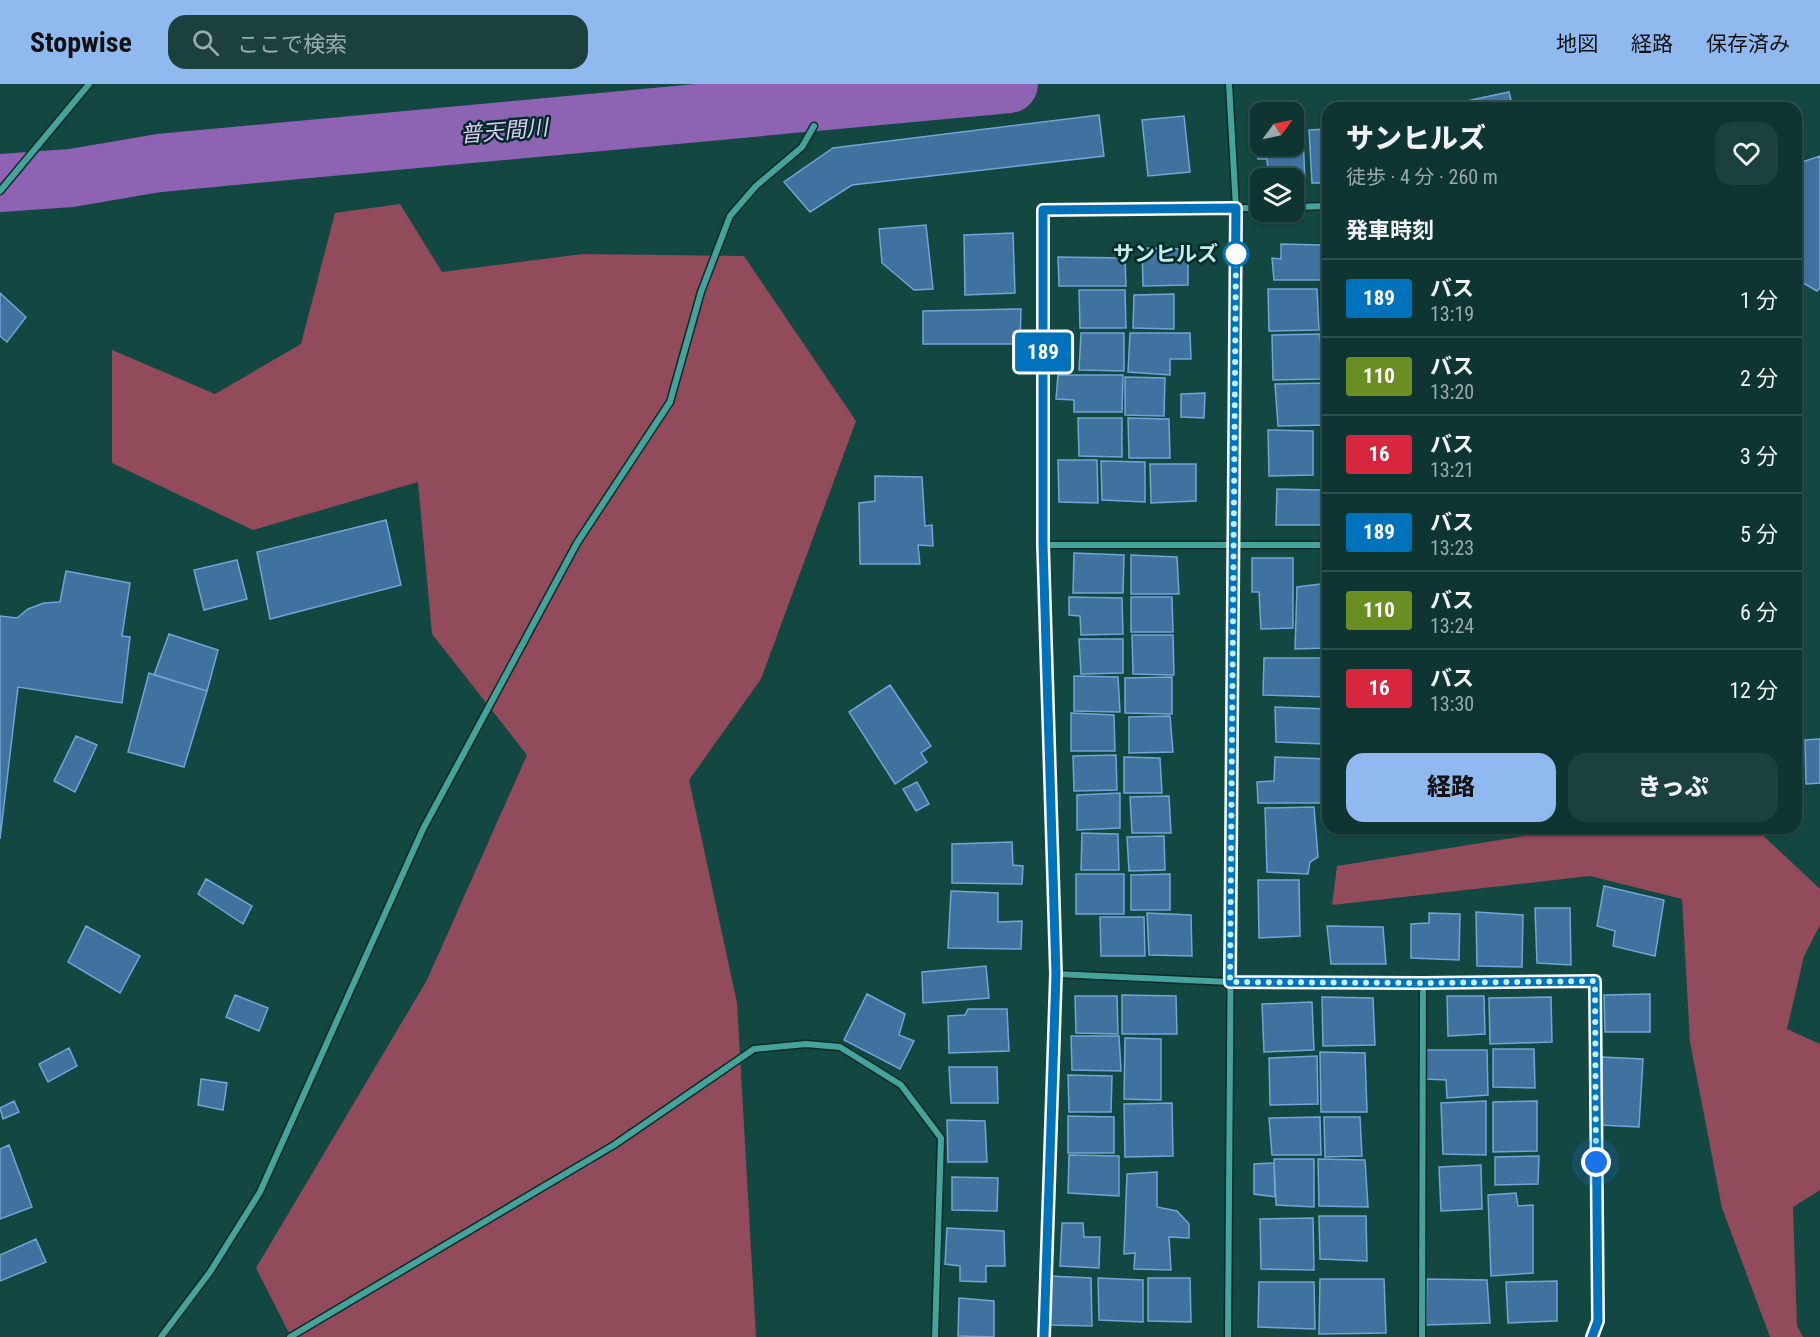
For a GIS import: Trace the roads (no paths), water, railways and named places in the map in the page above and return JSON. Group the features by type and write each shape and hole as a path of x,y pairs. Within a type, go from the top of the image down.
{"street":[{"path":"0,191 89,84"},
{"path":"1228,84 1236,208 1228,1337"},
{"path":"161,1337 210,1272 260,1192 423,830 577,543 670,402 701,292 730,216 756,186 802,147 814,126"},
{"path":"1304,207 1322,206"},
{"path":"1044,1337 1056,974 1043,544 1043,210 1250,208"},
{"path":"1043,544 1322,545"},
{"path":"1056,974 1230,982 1595,981 1598,1321 1592,1337"},
{"path":"1422,1337 1423,983"},
{"path":"290,1337 614,1145 754,1049 806,1044 840,1047 900,1085 941,1138 935,1337"}],"waterway":[{"name":"普天間川","path":"0,183 71,178 159,163 1009,84"}],"place":[{"name":"サンヒルズ","path":"1236,254"}]}
